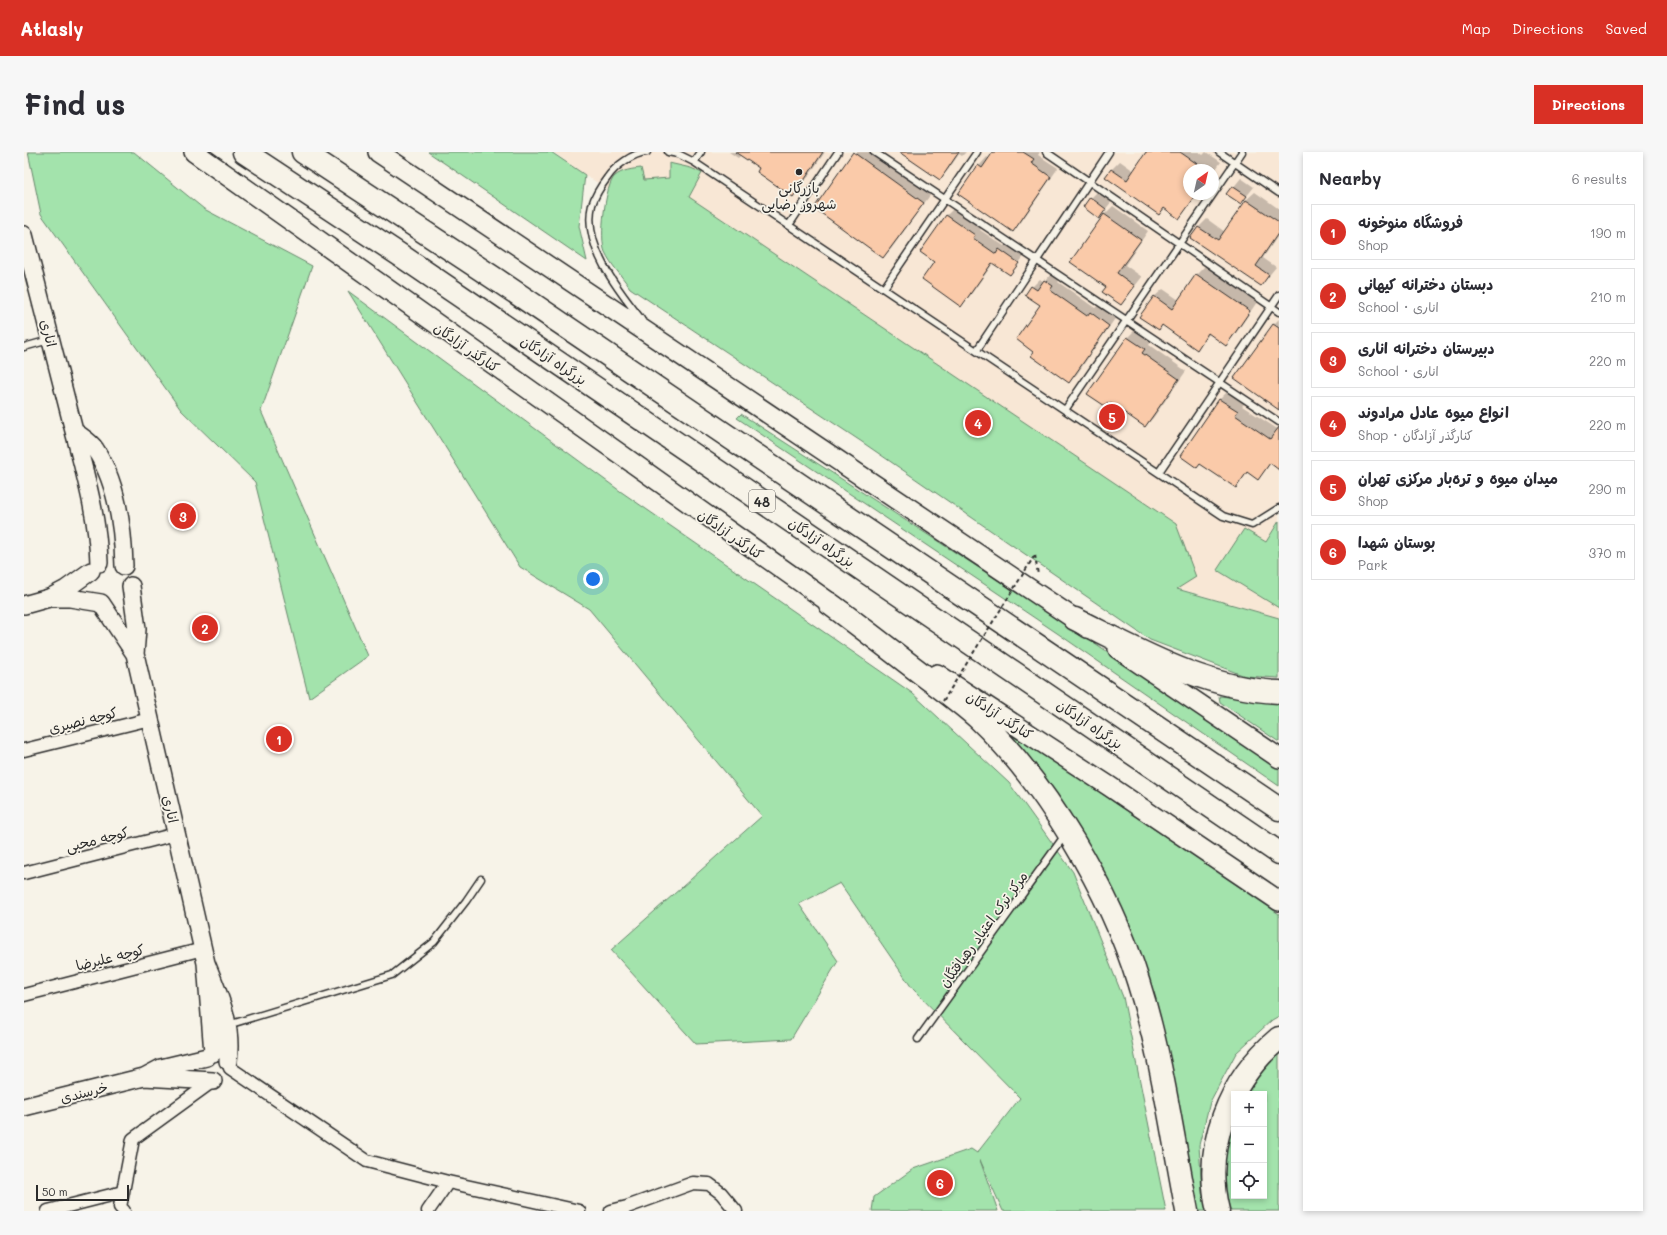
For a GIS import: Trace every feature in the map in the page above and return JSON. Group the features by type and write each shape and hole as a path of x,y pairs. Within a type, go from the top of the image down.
{"highway":[{"name":"بزرگراه آزادگان","path":"244,152 409,261 1279,853"},
{"name":"48","path":"303,152 497,280 1279,809"},
{"path":"830,604 958,701 979,719 1021,766 1067,832 1110,906 1139,981 1169,1108 1187,1211"},
{"path":"1075,619 1176,668 1215,682 1240,689 1279,692"},
{"path":"1218,1211 1212,1179 1213,1160 1226,1109 1242,1079 1264,1051 1279,1038"}],"main road":[{"name":"کنارگذر آزادگان","path":"194,152 830,604 1109,786 1279,901"},
{"path":"378,152 1075,619 1279,758"}],"street":[{"name":"اناری","path":"24,235 91,502 98,543 95,567"},
{"path":"49,598 70,598 114,604 125,598 131,586 131,579 124,566 124,540 119,511 108,477 95,447 74,431"},
{"path":"24,605 49,598 66,589 95,567 112,561 124,566"},
{"path":"95,567 88,578 90,592 101,603"},
{"name":"اناری","path":"131,586 137,629 135,654 204,956 219,1060"},
{"name":"اناری","path":"101,603 135,654"},
{"name":"کوچه نصیری","path":"24,750 150,719"},
{"name":"کوچه محبی","path":"24,873 176,834"},
{"name":"اناری","path":"204,956 223,1004 228,1025 230,1044 219,1060"},
{"name":"کوچه علیرضا","path":"24,994 204,956"},
{"path":"144,1077 213,1081 225,1078 219,1060"},
{"path":"213,1081 203,1072 202,1064 219,1060"},
{"path":"144,1077 161,1068 219,1060 366,1161 448,1182 579,1211"},
{"name":"خرسندی","path":"24,1107 144,1077"},
{"path":"124,1211 120,1207 133,1139 213,1081"},
{"path":"428,1211 448,1182"},
{"path":"611,1211 629,1209 693,1182 709,1184 722,1193 736,1211"},
{"path":"48,1211 122,1192"}],"lane":[{"path":"647,152 641,152 626,160 610,174 599,190 592,205 591,218 593,239 604,266 618,290 654,336"},
{"path":"668,152 678,154 694,162 1223,516 1252,525 1279,508"},
{"path":"694,162 701,152"},
{"path":"789,225 838,152"},
{"path":"874,152 1038,259 1279,422"},
{"path":"884,288 977,152"},
{"path":"1046,152 1279,312"},
{"path":"977,350 1109,152"},
{"path":"1219,152 1279,193"},
{"path":"1065,410 1242,152"},
{"path":"1159,472 1279,294"},
{"path":"24,347 51,340"},
{"name":"مرکز ترک اعتیاد رهیافتگان","path":"918,1040 1067,832"},
{"path":"228,1025 392,975 434,942 481,879"}],"path":[{"path":"943,701 1035,555"}],"shaded area":[{"path":"553,152 1279,152 1279,618 1177,588"}],"green space":[{"path":"28,152 134,152 204,209 312,266 261,411 368,656 309,698 255,482 181,410 41,214"},
{"path":"428,152 551,152 585,175 579,226 587,261"},
{"path":"669,163 691,168 702,173 689,197 1176,524 1196,577 1177,589 1279,618 1279,678 1245,676 1150,640 862,442 630,288 610,261 603,245 604,212 608,189 615,176 621,172 631,169 641,168 644,180 669,178"},
{"path":"348,291 620,491 912,693 1009,783 1073,872 1123,997 1166,1211 1003,1211 980,1160 998,1211 872,1211 874,1197 913,1169 971,1149 977,1153 1020,1098 912,988 840,883 799,904 838,961 791,1039 696,1044 611,950 762,816 589,609 520,567"},
{"path":"741,414 1083,635 1279,768 1279,786 1057,633 737,418"},
{"path":"1279,521 1279,608 1217,570 1244,529 1266,542"},
{"path":"1219,696 1279,702 1279,742 1220,702"},
{"path":"1005,728 1279,914 1279,1016 1272,1020 1236,1053 1210,1102 1199,1145 1202,1193 1208,1211 1194,1211 1158,1037 1035,770"},
{"path":"1279,1052 1279,1211 1231,1211 1226,1197 1223,1171 1225,1147 1231,1120 1231,1199 1267,1199 1267,1091 1243,1091 1253,1074"}],"building":[{"path":"735,152 823,152 793,197 757,172 759,168"},
{"path":"853,152 924,203 883,258 814,208"},
{"path":"899,152 959,152 940,180"},
{"path":"993,152 1023,152 1034,159 1031,163 1051,177 1013,232 958,194 978,165 982,168"},
{"path":"1146,152 1180,152 1197,164 1183,164 1183,200 1193,200 1179,219 1164,208 1159,215 1105,177 1111,169 1127,180"},
{"path":"1232,186 1247,196 1241,204 1226,194"},
{"path":"1090,197 1106,209 1099,219 1083,207"},
{"path":"1246,200 1279,222 1279,232 1256,266 1269,275 1261,286 1190,238 1198,227 1218,240"},
{"path":"1104,214 1141,240 1117,273 1135,286 1121,305 1102,292 1106,287 1070,262"},
{"path":"946,215 975,235 973,238 996,254 999,249 1019,263 1010,275 992,263 961,307 922,279 934,262 920,252"},
{"path":"1196,274 1250,311 1226,346 1208,333 1197,350 1162,325 1159,330 1139,317 1154,296 1172,309"},
{"path":"1044,280 1053,286 1050,290 1087,316 1090,312 1109,326 1069,383 1031,356 1033,352 1016,339 1040,305 1025,295 1031,286 1037,290"},
{"path":"1273,324 1279,328 1279,410 1234,378"},
{"path":"1127,337 1145,349 1142,353 1179,379 1145,427 1109,402 1105,406 1087,394"},
{"path":"1219,399 1238,411 1235,415 1270,439 1279,427 1279,470 1270,463 1258,480 1247,472 1236,488 1200,464 1197,468 1180,456"}],"place":[{"name":"بازرگانی شهروز رضایی","path":"799,172"},
{"name":"میدان میوه و تره‌بار مرکزی تهران","path":"1112,417"},
{"name":"انواع میوه عادل مرادوند","path":"978,423"},
{"name":"دبیرستان دخترانه اناری","path":"183,516"},
{"name":"دبستان دخترانه کیهانی","path":"205,628"},
{"name":"فروشگاه منوخونه","path":"279,739"},
{"name":"بوستان شهدا","path":"940,1183"}]}
